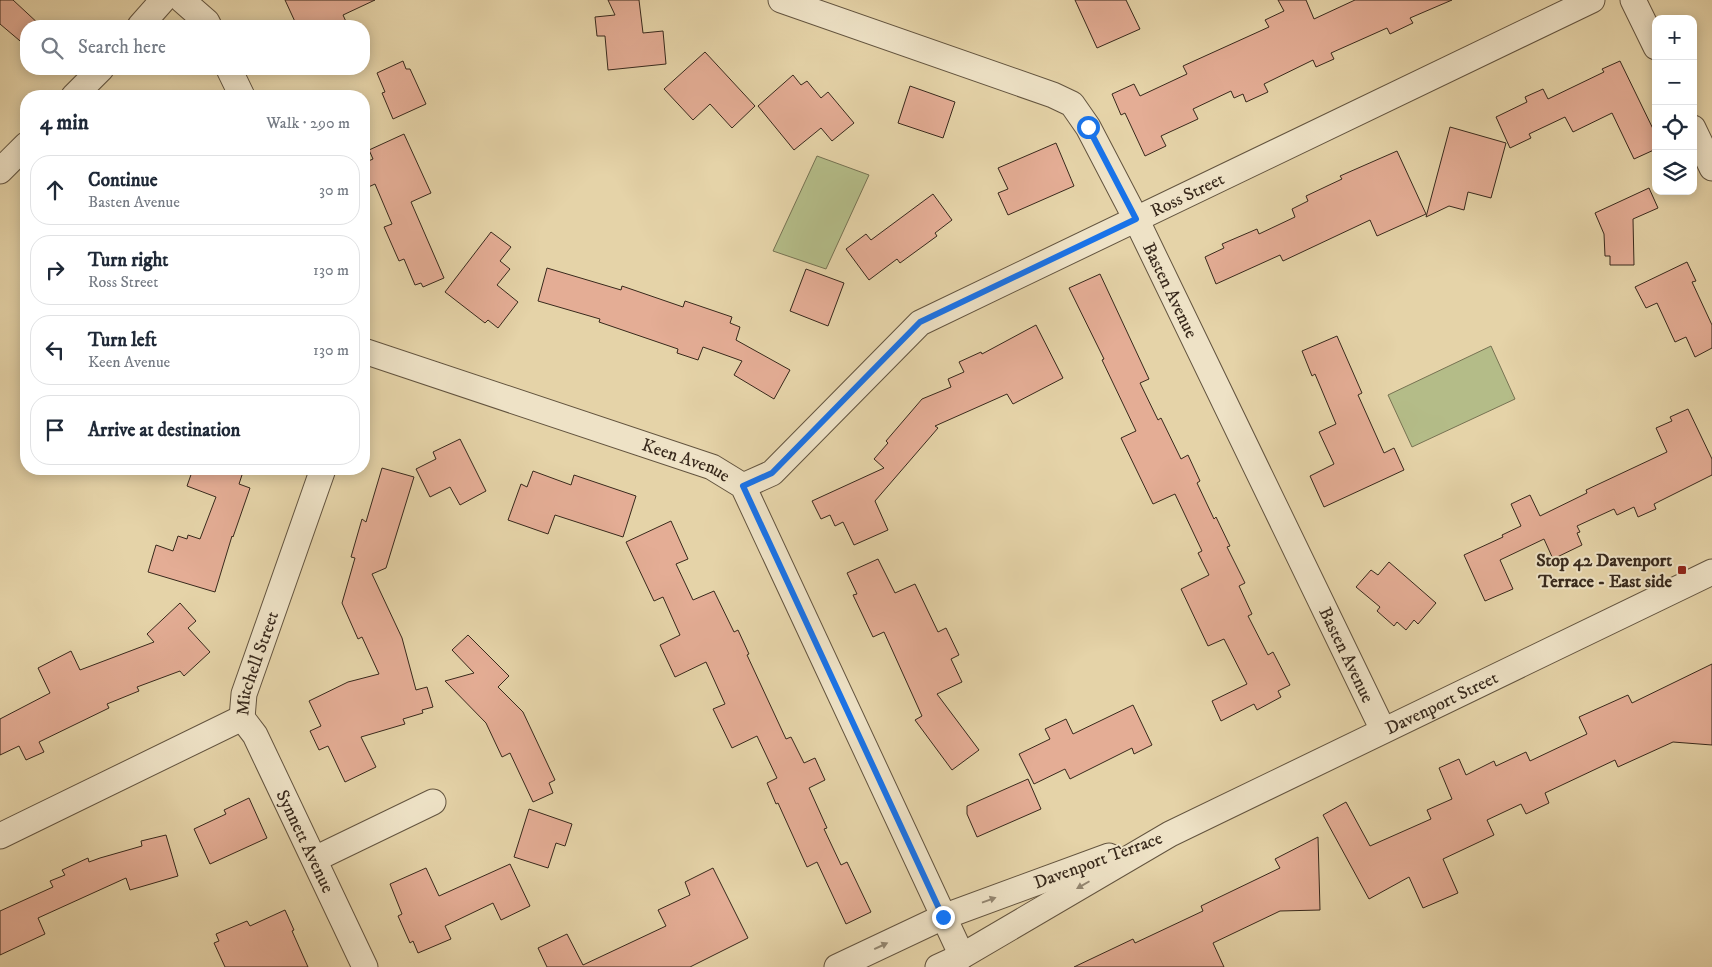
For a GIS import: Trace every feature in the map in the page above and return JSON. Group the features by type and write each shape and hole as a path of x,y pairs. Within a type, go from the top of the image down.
{"street":[{"path":"145,20 163,0"},
{"path":"182,0 205,20"},
{"name":"Basten Avenue","path":"781,0 1053,95 1072,104 1088,127 1136,219 1383,730"},
{"name":"Ross Street","path":"743,486 772,473 920,322 1592,0"},
{"path":"1633,0 1652,39"},
{"path":"80,90 95,75"},
{"path":"232,75 239,90"},
{"path":"1697,136 1712,168"},
{"path":"0,170 20,151"},
{"name":"Keen Avenue","path":"370,353 712,467 743,486 962,956"},
{"name":"Mitchell Street","path":"0,836 242,718 244,694 321,475"},
{"name":"Davenport Street","path":"1170,834 1712,572"},
{"name":"Synnett Avenue","path":"242,718 255,735 365,967"},
{"path":"315,859 433,802"},
{"name":"Davenport Terrace","path":"837,967 943,917 1170,834"},
{"name":"Davenport Terrace","path":"938,967 962,956 1170,834"}],"green space":[{"path":"817,156 869,175 826,269 773,251"},
{"path":"1491,346 1515,399 1412,447 1388,395"}],"building":[{"path":"0,0 13,0 35,20 20,20 20,41 0,24"},
{"path":"285,0 375,0 343,15 345,20 294,20"},
{"path":"608,0 639,0 643,33 663,31 666,64 608,70 605,36 597,36 595,17 615,15"},
{"path":"1075,0 1126,0 1140,29 1097,48"},
{"path":"1278,0 1306,0 1314,19 1355,0 1452,0 1410,18 1413,23 1390,34 1387,28 1331,53 1334,59 1316,67 1313,60 1264,84 1268,92 1246,102 1243,94 1234,98 1231,91 1193,109 1198,119 1161,136 1166,146 1145,156 1125,113 1121,115 1112,94 1134,84 1140,96 1187,74 1183,66 1269,27 1265,20 1284,11"},
{"path":"705,52 755,106 732,128 710,104 693,120 664,89"},
{"path":"403,61 406,69 410,69 426,104 393,119 382,93 385,92 377,73"},
{"path":"1620,61 1652,127 1652,151 1634,159 1612,113 1573,132 1565,117 1529,134 1531,138 1510,148 1496,117 1527,102 1525,97 1543,89 1548,99 1604,72 1602,69"},
{"path":"793,75 801,85 807,81 821,98 828,92 854,123 832,141 821,128 794,150 758,106"},
{"path":"910,86 955,102 943,138 898,123"},
{"path":"1450,127 1506,143 1491,198 1468,192 1464,210 1449,206 1426,217"},
{"path":"404,134 431,193 411,202 444,278 423,287 421,283 415,285 404,259 399,261 384,227 392,224 375,184 370,186 370,160 373,159 370,150"},
{"path":"1056,143 1074,186 1008,215 998,193 1008,189 998,168"},
{"path":"1397,151 1426,214 1377,236 1370,220 1283,261 1280,255 1216,284 1205,257 1224,248 1222,244 1257,229 1259,234 1295,217 1292,209 1308,201 1306,196 1342,179 1340,176"},
{"path":"1649,188 1658,208 1633,219 1634,265 1610,265 1610,256 1605,256 1604,234 1595,213"},
{"path":"933,194 952,220 935,233 937,236 900,263 897,259 869,280 846,249 866,234 871,240"},
{"path":"491,232 511,247 500,261 510,269 497,285 518,302 498,328 488,320 485,323 445,292"},
{"path":"1687,262 1696,281 1692,282 1712,325 1712,348 1695,357 1686,337 1675,342 1657,303 1646,308 1635,287"},
{"path":"547,268 621,290 622,286 683,307 685,301 732,317 730,323 740,327 736,340 790,370 774,399 734,375 742,361 703,347 698,360 677,353 678,349 599,322 600,319 538,301"},
{"path":"806,269 844,283 828,326 790,311"},
{"path":"1100,274 1149,379 1140,383 1158,420 1161,418 1181,459 1188,455 1200,481 1197,483 1214,519 1216,517 1230,546 1227,547 1245,583 1239,586 1252,614 1248,616 1268,655 1273,652 1290,685 1278,691 1281,697 1257,710 1254,704 1221,721 1212,701 1247,684 1224,639 1208,646 1181,589 1209,575 1198,553 1202,551 1175,494 1153,504 1121,438 1136,431 1102,360 1104,359 1069,288"},
{"path":"1036,325 1063,378 1013,404 1007,394 935,426 938,428 875,501 888,530 854,545 843,522 835,526 830,515 821,519 812,501 884,468 874,459 888,443 886,441 922,399 951,387 948,379 964,372 959,362 981,352 982,354"},
{"path":"1337,336 1362,393 1358,395 1384,453 1394,448 1404,470 1324,507 1310,476 1334,464 1319,432 1336,424 1315,374 1312,376 1302,351"},
{"path":"1688,409 1712,459 1712,475 1654,504 1656,509 1638,517 1634,507 1617,515 1614,509 1577,526 1580,532 1577,533 1582,545 1553,559 1544,539 1500,560 1513,589 1485,601 1464,555 1503,537 1502,535 1521,526 1511,504 1530,495 1540,516 1587,493 1586,490 1667,452 1656,428 1672,421 1670,417"},
{"path":"460,439 486,491 460,505 450,487 430,497 416,469 436,459 433,452"},
{"path":"382,468 414,477 386,568 372,574 402,638 416,690 427,687 433,707 422,710 423,713 403,719 405,724 361,737 376,767 345,782 328,746 319,750 310,731 321,726 309,701 348,682 379,674 362,637 358,639 342,603 355,558 351,557 362,519 366,522"},
{"path":"533,471 571,485 574,475 636,496 623,537 555,515 548,534 508,520 521,484 527,487"},
{"path":"191,475 242,475 239,484 250,488 232,536 215,592 148,572 156,545 173,551 178,536 187,539 188,535 200,539 216,497 187,486"},
{"path":"671,521 688,559 676,564 693,600 714,591 734,632 738,630 749,654 747,655 786,739 791,737 804,763 815,758 825,780 809,788 827,828 824,829 841,865 847,862 871,912 846,924 817,862 807,867 778,803 776,804 767,783 777,778 757,736 732,748 713,709 725,704 706,662 675,677 660,645 680,635 663,597 654,601 626,542"},
{"path":"878,559 895,593 915,584 938,632 946,628 959,655 951,659 962,682 937,694 979,750 952,770 915,720 922,716 884,632 873,637 853,595 857,594 847,573"},
{"path":"1389,562 1436,603 1418,624 1414,620 1406,630 1397,622 1394,626 1377,611 1380,607 1356,587 1371,570 1378,575"},
{"path":"180,603 196,621 188,628 210,652 184,676 180,671 137,687 139,691 107,704 109,708 39,742 44,752 26,760 19,746 0,755 0,719 50,693 38,668 71,651 80,670 154,642 147,634"},
{"path":"468,635 509,676 498,687 523,712 555,780 549,783 553,793 533,802 510,753 502,757 486,723 445,681 474,673 452,650"},
{"path":"1712,664 1712,745 1673,742 1618,767 1615,760 1545,793 1549,803 1526,814 1521,804 1487,820 1494,835 1443,859 1458,893 1423,908 1409,877 1369,899 1323,815 1346,802 1370,846 1431,819 1427,810 1452,799 1439,768 1459,759 1466,775 1494,761 1496,766 1526,752 1530,761 1587,734 1579,717 1628,695 1632,703"},
{"path":"1133,705 1152,745 1134,754 1132,748 1070,779 1065,769 1034,784 1019,754 1050,739 1045,729 1066,719 1073,734"},
{"path":"1028,779 1041,809 977,837 967,814 967,806"},
{"path":"249,798 267,838 210,864 194,829 226,814 224,810"},
{"path":"529,809 572,824 565,846 556,843 548,868 514,857"},
{"path":"166,835 178,876 130,890 126,878 38,918 45,934 0,955 0,911 53,887 50,881 65,875 62,870 88,858 89,862 142,846 141,841"},
{"path":"1318,837 1320,910 1280,911 1213,943 1224,967 1074,967 1133,939 1135,943 1203,911 1201,906 1280,868 1275,859"},
{"path":"510,864 530,906 501,920 493,903 445,926 451,939 418,953 413,941 410,943 398,916 402,914 390,884 426,868 439,896"},
{"path":"713,868 748,938 690,967 547,967 538,948 567,934 583,965 666,926 658,910 690,895 685,882"},
{"path":"285,910 308,967 225,967 214,943 219,941 216,934 247,921 250,926"}],"place":[{"name":"Stop 42 Davenport Terrace - East side","path":"1682,570"}],"route":[{"path":"943,917 743,486 772,473 920,322 1136,219 1088,127"}]}
